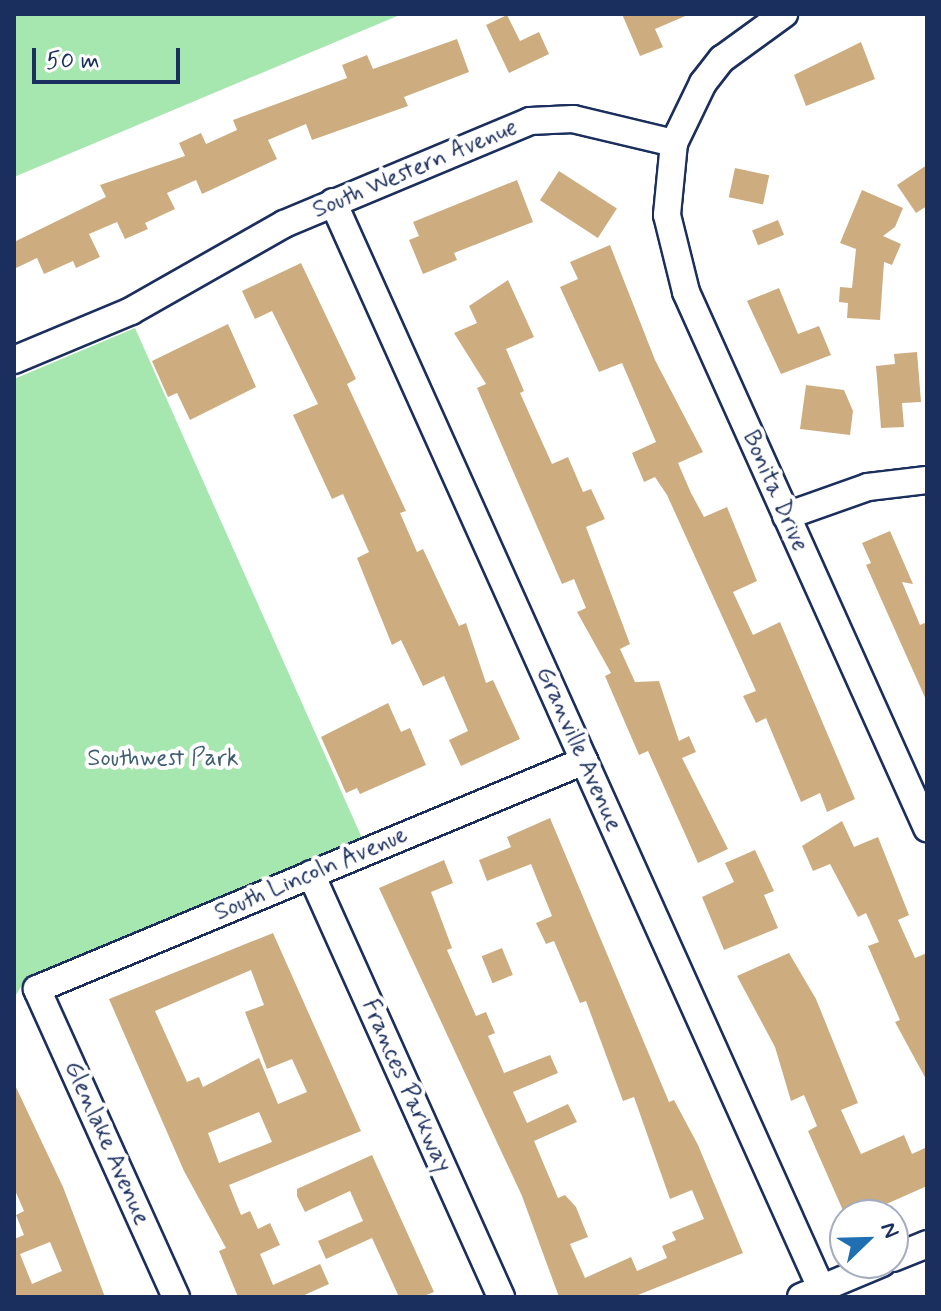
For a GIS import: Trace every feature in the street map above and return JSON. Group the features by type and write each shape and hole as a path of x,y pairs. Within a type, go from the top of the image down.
{"street":[{"path":"674,143 697,92 722,59 784,14"},
{"name":"South Western Avenue","path":"14,360 131,311 333,202 541,119 573,119 674,143"},
{"name":"Bonita Drive","path":"674,143 667,181 673,252 786,516 927,828"},
{"name":"Granville Avenue","path":"333,202 584,761 816,1294"},
{"path":"786,516 868,487 927,480"},
{"name":"South Lincoln Avenue","path":"37,989 584,761"},
{"name":"Frances Parkway","path":"311,874 501,1297"},
{"name":"Glenlake Avenue","path":"37,989 176,1297"},
{"path":"816,1294 848,1279"}],"green space":[{"path":"14,14 402,14 14,177"},
{"name":"Southwest Park","path":"135,328 362,838 27,977 14,998 14,379"}],"building":[{"path":"622,14 690,14 655,29 663,47 640,56"},
{"path":"507,15 520,41 539,32 549,54 509,73 486,25"},
{"path":"457,39 469,72 404,97 408,106 312,140 306,124 268,140 277,159 202,194 196,180 167,193 175,209 145,223 148,229 125,239 117,222 89,234 100,257 76,268 73,261 44,274 37,258 14,269 14,242 106,197 100,185 185,156 179,143 201,133 206,144 237,130 233,120 347,78 342,65 367,55 373,69"},
{"path":"861,42 875,79 806,106 794,75"},
{"path":"927,165 927,206 916,213 897,185"},
{"path":"735,168 769,175 763,205 729,197"},
{"path":"559,171 617,209 598,238 540,200"},
{"path":"517,180 533,222 454,253 457,260 423,274 409,240 419,236 413,222"},
{"path":"862,190 903,208 895,227 883,236 901,244 892,265 884,262 880,320 847,318 848,303 839,302 840,287 852,288 856,249 840,243"},
{"path":"778,220 784,235 758,245 752,230"},
{"path":"610,245 655,360 703,452 678,463 691,493 704,517 727,507 757,581 733,592 753,635 780,622 855,799 827,812 820,793 801,802 766,718 756,723 743,696 756,691 667,495 655,477 644,482 632,453 656,442 622,363 599,372 560,287 578,279 570,262"},
{"path":"301,263 356,379 347,384 406,511 400,513 417,552 423,549 459,626 466,623 486,683 493,680 520,739 461,766 449,740 468,731 444,676 423,686 401,640 392,645 357,558 369,552 343,494 332,499 293,415 318,404 272,311 255,319 242,291"},
{"path":"508,280 534,337 506,349 524,391 520,393 552,464 568,457 583,492 591,489 605,519 586,527 630,644 620,649 635,682 659,681 679,741 689,736 696,752 682,758 728,849 698,863 648,751 639,755 605,676 611,673 577,612 586,608 574,579 562,584 477,388 486,384 454,333 477,323 469,306"},
{"path":"779,288 798,334 819,326 831,355 781,374 747,301"},
{"path":"228,324 256,387 190,420 177,393 168,397 152,361"},
{"path":"917,352 921,402 902,403 904,427 881,428 876,366 895,364 894,354"},
{"path":"806,385 844,390 853,411 850,435 800,429"},
{"path":"890,531 913,584 902,582 920,625 927,622 927,702 866,565 871,563 862,543"},
{"path":"388,703 401,732 410,728 426,765 360,794 357,788 346,793 321,737"},
{"path":"550,818 669,1102 674,1100 698,1145 743,1253 633,1297 559,1297 522,1196 379,888 444,860 453,883 431,892 452,948 447,950 476,1016 486,1012 495,1033 488,1036 504,1073 550,1055 558,1073 513,1092 527,1123 568,1104 577,1122 534,1141 558,1198 565,1195 576,1207 588,1237 570,1244 585,1278 631,1257 637,1271 667,1258 662,1246 676,1240 672,1232 704,1219 692,1190 670,1199 634,1097 623,1101 586,1001 580,1003 554,941 546,944 536,923 552,916 531,864 487,881 479,860 511,847 507,837"},
{"path":"842,821 854,847 878,837 909,915 898,920 915,958 927,953 927,1081 895,1022 900,1020 868,946 879,942 866,913 858,917 830,864 813,871 802,846"},
{"path":"755,850 774,891 764,895 778,928 724,950 702,897 734,882 725,863"},
{"path":"273,933 361,1131 229,1185 241,1215 250,1211 258,1229 270,1223 280,1245 260,1254 273,1285 320,1264 329,1284 300,1297 238,1297 219,1251 226,1248 184,1171 109,999","holes":["251,970 264,1005 245,1012 267,1069 292,1059 307,1092 278,1104 259,1058 203,1087 199,1077 187,1082 155,1011","259,1112 272,1142 219,1163 208,1133"]},
{"path":"502,948 513,975 492,983 482,956"},
{"path":"789,953 816,999 858,1103 841,1110 861,1154 904,1135 912,1154 927,1147 927,1186 898,1199 838,1199 808,1131 817,1126 804,1095 791,1101 775,1047 737,976"},
{"path":"14,1083 63,1187 105,1297 14,1297 14,1239 24,1235 16,1215 24,1211 14,1188","holes":["50,1242 62,1271 32,1284 20,1254"]},
{"path":"372,1155 434,1292 421,1297 399,1297 372,1238 326,1259 318,1241 363,1221 350,1191 305,1212 297,1196 297,1189"}]}
